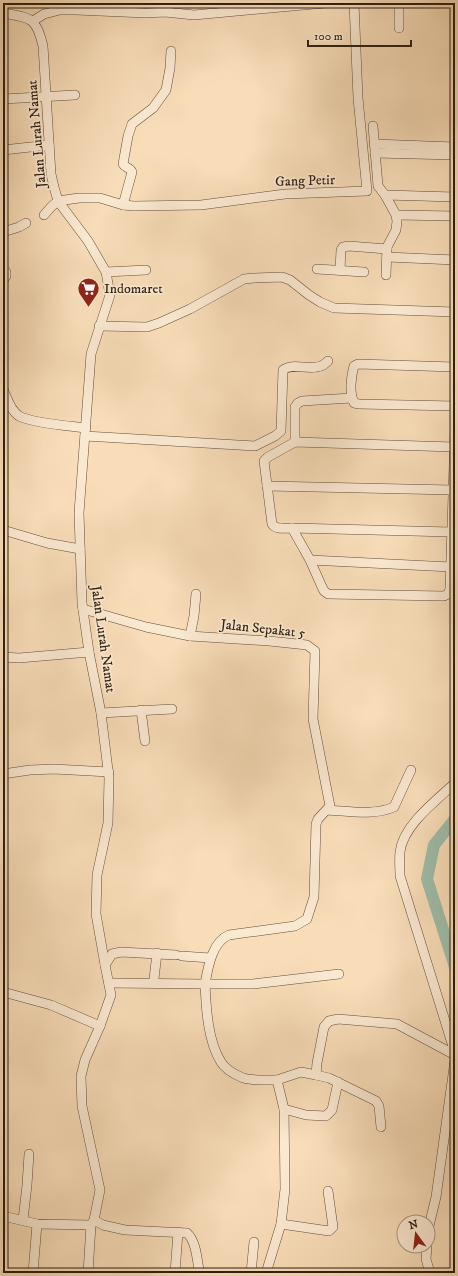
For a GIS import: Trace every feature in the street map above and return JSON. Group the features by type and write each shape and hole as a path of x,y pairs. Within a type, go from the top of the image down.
{"street":[{"path":"3,13 29,18 33,21 44,14 60,10 146,12 166,8 194,15 242,7 325,3"},
{"name":"Gang Petir","path":"58,201 79,198 100,198 123,205 134,206 201,205 285,194 367,191 360,134 354,3"},
{"path":"399,28 400,3"},
{"name":"Jalan Lurah Namat","path":"33,21 38,29 43,46 51,174 54,187 58,201 88,241 106,272 110,295 91,354 79,513 83,609 89,652 101,713 109,772 108,823 97,875 96,914 111,995 100,1026 85,1060 81,1076 82,1106 100,1190 92,1222 88,1273"},
{"path":"123,205 132,172 124,166 123,161 128,136 132,124 153,108 166,90 171,51"},
{"path":"3,99 75,95"},
{"path":"373,126 378,186 386,195 396,214 396,230 387,247 386,275"},
{"path":"3,150 49,145"},
{"path":"375,149 421,150 455,147"},
{"path":"421,150 455,155"},
{"path":"386,195 455,196"},
{"path":"44,215 58,201"},
{"path":"396,214 455,216"},
{"path":"3,232 26,223"},
{"path":"340,270 341,250 343,247 349,246 387,253 455,260"},
{"path":"317,269 364,272"},
{"path":"106,272 146,270"},
{"path":"3,281 6,276 6,272"},
{"path":"99,326 147,327 190,309 244,279 282,277 290,280 315,298 334,308 454,313"},
{"path":"3,389 10,407 18,415 31,420 86,432 255,446 275,436 281,431 283,370 288,367 322,366 328,361"},
{"path":"455,367 358,364 354,366 352,372 352,398 354,403 455,406"},
{"path":"295,442 295,407 298,403 302,401 352,398"},
{"path":"292,528 310,560 324,591 328,594 444,596 448,594 450,589 451,566 455,433"},
{"path":"452,532 277,528 272,524 264,461 268,457 295,442 454,447"},
{"path":"267,486 453,490"},
{"path":"3,530 80,549"},
{"path":"310,560 451,566"},
{"path":"190,636 196,594"},
{"name":"Jalan Sepakat 5","path":"83,609 146,627 190,636 299,644 307,646 315,651 313,719 330,806 327,810"},
{"path":"3,658 89,652"},
{"path":"101,713 172,709"},
{"path":"141,710 145,742"},
{"path":"3,774 30,770 54,769 109,772"},
{"path":"381,1128 379,1106 376,1101 329,1078 301,1072 277,1080 256,1080 243,1078 231,1072 221,1063 214,1047 206,1011 205,984 210,958 223,937 229,934 295,926 307,919 314,897 316,824 318,819 327,810 372,813 384,812 394,807 411,770"},
{"path":"455,783 416,820 403,840 400,852 400,876 455,1054"},
{"path":"105,965 112,954 121,952 210,958"},
{"path":"154,979 157,954"},
{"path":"108,983 253,984 339,974"},
{"path":"3,992 51,1005 100,1026"},
{"path":"316,1075 324,1026 329,1021 338,1019 397,1024 455,1054"},
{"path":"432,1214 436,1197 455,1060"},
{"path":"266,1273 281,1224 285,1189 284,1109 277,1080"},
{"path":"284,1109 306,1115 326,1116 332,1110 338,1082"},
{"path":"23,1220 28,1185 29,1154"},
{"path":"281,1224 329,1231 333,1227 328,1191"},
{"path":"3,1216 37,1224 92,1222 124,1230 187,1233 193,1242 201,1273"},
{"path":"33,1273 37,1224"},
{"path":"175,1273 178,1232"},
{"path":"251,1273 254,1242"},
{"path":"426,1254 426,1259 430,1273"}],"waterway":[{"path":"455,819 434,845 427,879 455,967"}],"place":[{"name":"Indomaret","path":"89,308"}]}
